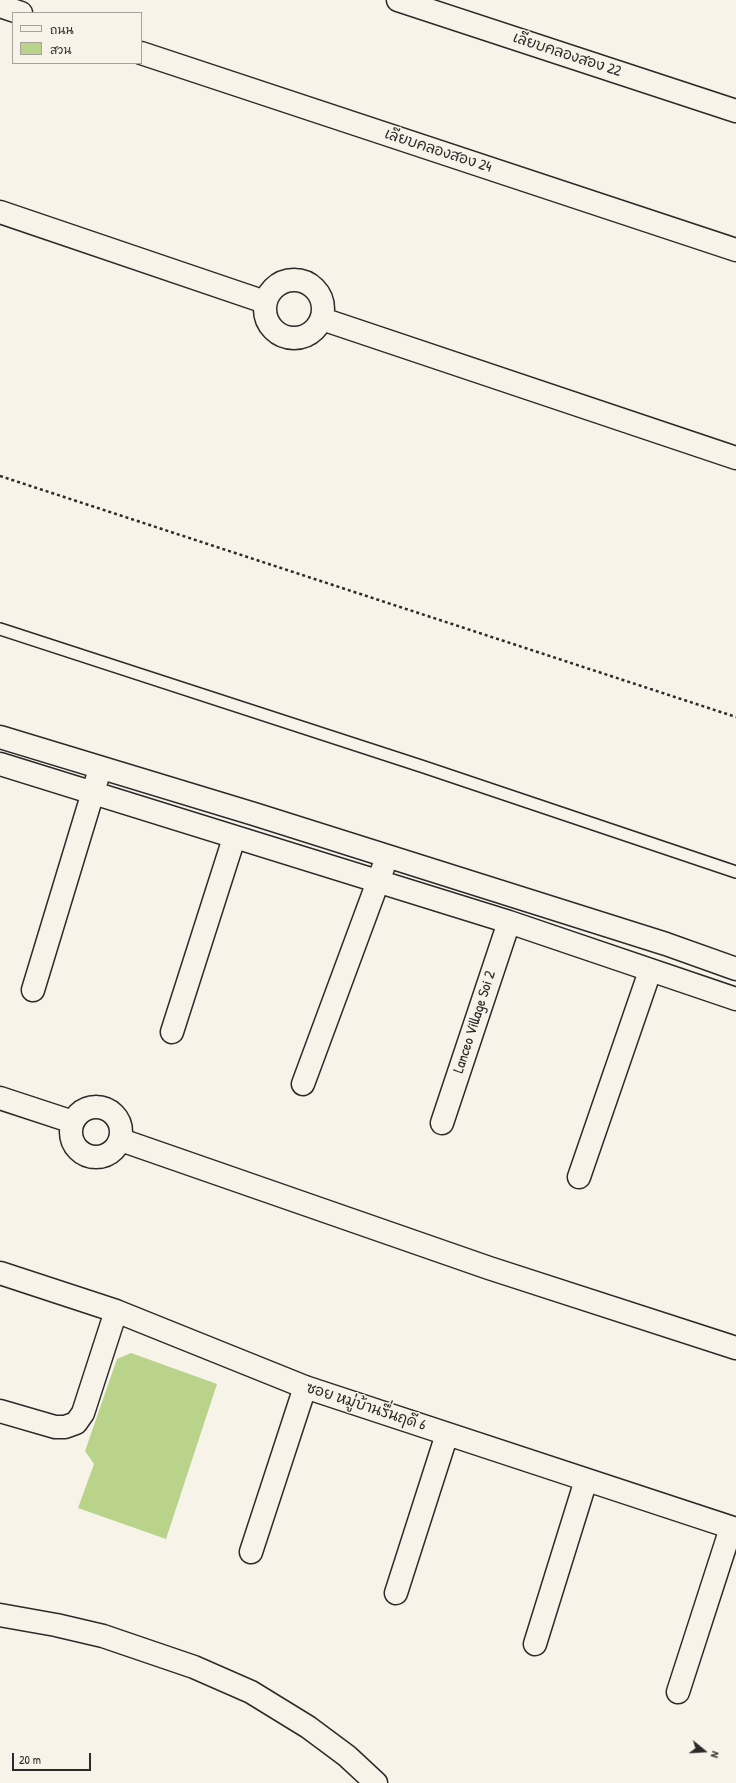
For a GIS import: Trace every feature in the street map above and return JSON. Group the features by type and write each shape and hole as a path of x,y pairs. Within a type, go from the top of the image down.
{"street":[{"name":"เลียบคลองสอง 22","path":"398,0 736,111"},
{"path":"0,6 18,12"},
{"name":"เลียบคลองสอง 24","path":"142,53 736,250"},
{"path":"0,212 265,302"},
{"path":"297,279 308,283 317,290 322,300 324,312 322,319 313,332 303,338 291,339 280,336 271,328 266,318 265,302 275,286 285,281 297,279"},
{"path":"322,319 736,458"},
{"path":"0,737 388,856 666,944 736,969"},
{"path":"0,764 234,838 509,922 736,999"},
{"path":"33,990 100,767"},
{"path":"172,1032 234,838"},
{"path":"303,1084 377,881 388,856"},
{"name":"Lanceo Village Soi 2","path":"442,1123 509,922"},
{"path":"579,1177 650,971"},
{"path":"0,1098 73,1122"},
{"path":"100,1107 111,1111 118,1119 120,1124 122,1130 121,1140 116,1148 109,1154 91,1157 76,1148 72,1140 73,1122 80,1113 89,1108 100,1107"},
{"path":"121,1140 496,1270 736,1348"},
{"name":"ซอย หมู่บ้านรื่นฤดี 6","path":"0,1273 116,1311 305,1387 733,1528"},
{"path":"0,1411 55,1427 65,1427 76,1423 83,1413 116,1311"},
{"path":"251,1552 305,1387"},
{"path":"396,1593 447,1434"},
{"path":"535,1644 586,1480"},
{"path":"678,1692 733,1528"},
{"path":"0,1615 56,1625 103,1636 194,1667 251,1692 308,1727 347,1756 376,1783"}],"lane":[{"path":"0,629 416,764 736,872"}],"path":[{"path":"0,476 736,717"}],"green space":[{"path":"131,1353 217,1384 166,1539 78,1508 94,1464 85,1451 117,1359"}]}
